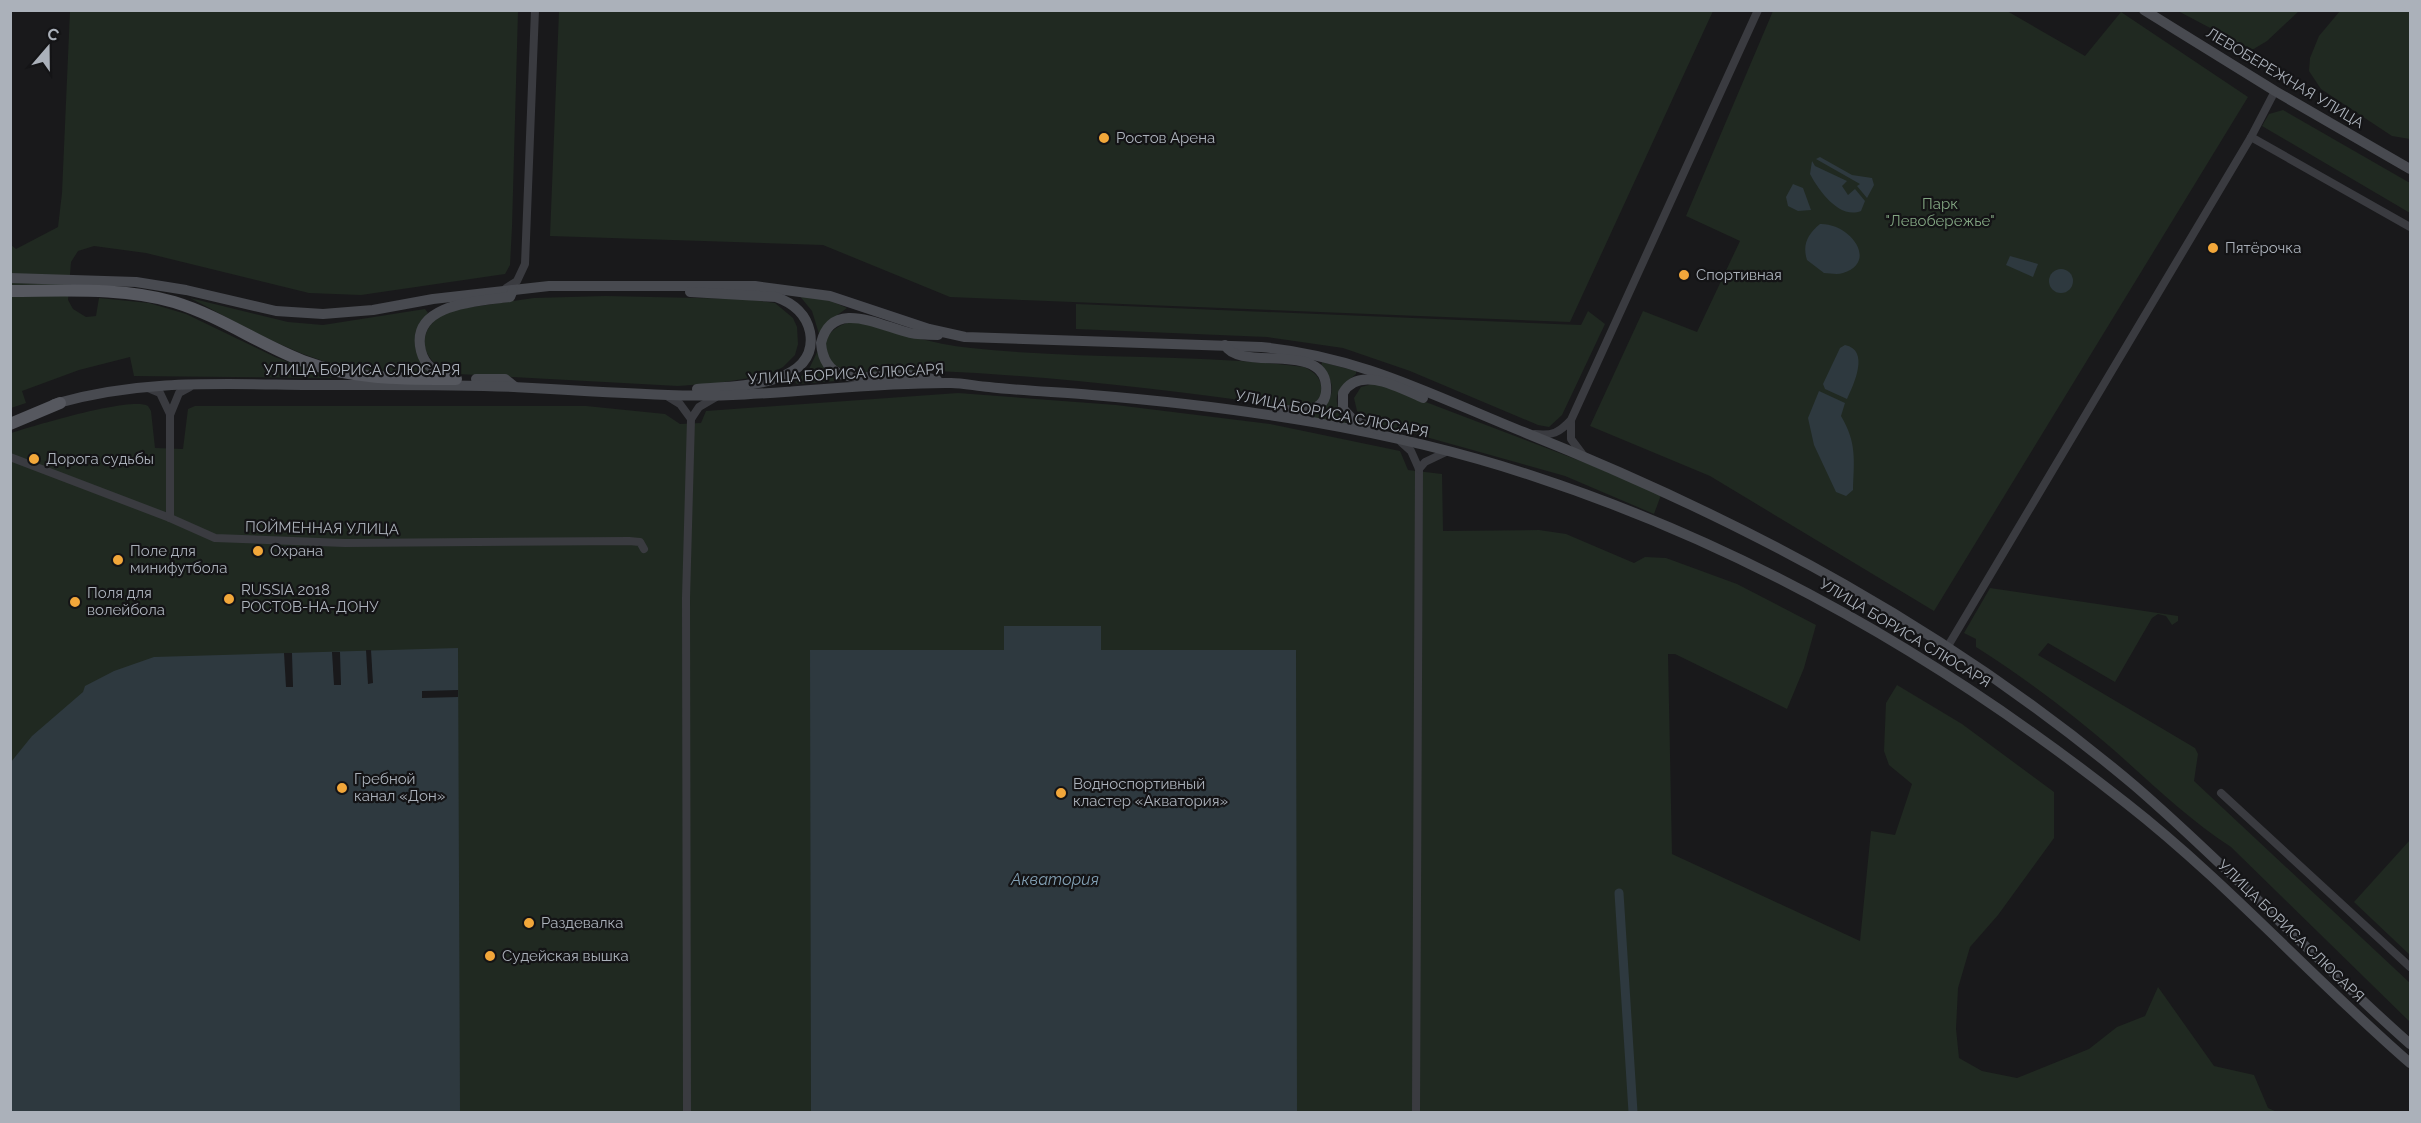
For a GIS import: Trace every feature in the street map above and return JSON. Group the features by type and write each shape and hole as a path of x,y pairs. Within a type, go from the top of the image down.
{"main road":[{"name":"ЛЕВОБЕРЕЖНАЯ УЛИЦА","path":"2144,10 2275,91 2410,169"},
{"name":"УЛИЦА БОРИСА СЛЮСАРЯ","path":"10,278 94,286 158,285 303,314 373,310 513,290 598,285 755,286 806,291 854,303 929,329 965,337 1056,342 1225,345 1297,350 1377,371 1667,492 1805,560 1885,606 1948,646 2027,700 2135,786 2410,1044"},
{"path":"10,291 94,286 176,303 203,312 303,361 350,375 505,380 516,387"},
{"path":"684,286 692,293 776,297 790,302 800,310 810,332 810,344 806,355 791,372 760,384 696,390 692,396"},
{"path":"456,379 434,371 427,363 420,346 424,327 437,312 451,306 510,297 513,290"},
{"path":"954,383 910,375 843,375 829,366 822,353 824,334 837,320 846,317 863,318 918,334 965,337"},
{"path":"1225,345 1228,351 1234,354 1308,363 1316,368 1325,380 1325,395 1313,410 1295,412 1246,405 1237,409"},
{"path":"1413,444 1404,436 1354,421 1343,409 1343,393 1353,382 1371,379 1423,398 1435,396"},
{"name":"УЛИЦА БОРИСА СЛЮСАРЯ","path":"10,417 98,392 138,386 198,384 516,387 692,396 954,383 1237,409 1413,444 1528,474 1654,521 1751,564 1874,629 2014,717 2130,806 2201,866 2366,1025 2410,1063"},
{"path":"10,424 60,403"}],"street":[{"path":"500,291 518,281 525,264 536,10"},
{"path":"1521,431 1549,435 1558,433 1571,420 1758,10"},
{"path":"1948,646 2251,137 2275,91"},
{"path":"2251,137 2410,227"},
{"path":"170,518 170,415 178,393 198,384"},
{"path":"138,386 160,393 170,415"},
{"path":"667,395 680,404 691,419"},
{"path":"687,1113 686,598 691,419 699,407 718,395"},
{"path":"1571,420 1571,439 1584,457"},
{"path":"1401,442 1411,451 1419,469 1416,1113"},
{"path":"1419,469 1425,462 1446,453"},
{"name":"ПОЙМЕННАЯ УЛИЦА","path":"10,457 170,518 215,538 263,541 463,543 629,541 640,542 644,549"},
{"path":"2221,793 2410,968"}],"green space":[{"name":"Ростов Арена","path":"559,10 1713,11 1570,322 950,297 823,245 550,236"},
{"path":"2299,10 2267,41 2252,50 2178,11"},
{"path":"70,11 518,11 512,227 510,265 505,274 361,295 309,293 146,253 94,246 78,251 71,262 68,300 73,309 86,317 96,316 99,298 149,303 186,314 275,357 333,378 134,376 130,357 79,370 22,391 26,403 11,408 10,244 16,249 58,227 62,193"},
{"name":"Парк \"Левобережье\"","path":"1773,11 2007,11 2085,56 2121,12 2248,97 1934,611 1710,476 1590,426 1643,311 1697,332 1740,241 1686,216"},
{"path":"2340,11 2410,11 2410,139 2392,136 2321,89 2309,71 2310,58 2319,36"},
{"path":"2283,110 2410,183 2410,213 2262,126 2269,114"},
{"path":"799,295 831,301 847,308 832,319 820,337 812,311"},
{"path":"606,296 744,299 775,303 793,318 797,327 798,344 795,355 783,367 768,375 718,383 678,386 458,374 434,362 425,345 430,325 452,310 534,298"},
{"path":"190,298 288,322 323,325 425,309 428,313 419,330 418,343 430,373 369,371 322,361 277,343"},
{"path":"1076,304 1581,325 1588,311 1605,324 1562,415 1549,427 1538,425 1410,371 1343,348 1267,337 1076,329"},
{"path":"856,321 927,341 971,348 1054,354 1221,360 1304,367 1318,378 1321,395 1314,404 1298,408 1162,390 1026,376 935,371 863,373 849,371 838,367 830,360 825,345 830,333 835,329"},
{"path":"819,348 837,381 797,384 795,382 809,369"},
{"path":"1322,362 1356,371 1338,395 1338,407 1346,423 1344,425 1314,419 1313,416 1329,399 1332,388 1331,381 1321,367"},
{"path":"1376,383 1591,465 1661,495 1654,514 1565,476 1369,421 1357,411 1354,398 1361,387"},
{"path":"958,393 1116,405 1270,424 1400,451 1408,470 1442,474 1443,531 1539,530 1566,534 1634,563 1645,557 1666,558 1737,584 1816,625 1804,668 1787,709 1675,654 1668,654 1672,854 1860,941 1871,831 1895,835 1912,784 1889,765 1884,751 1886,703 1897,685 1962,724 2054,792 2054,838 1998,915 1970,947 1958,988 1956,1029 1959,1058 1982,1071 2017,1078 2089,1049 2117,1027 2145,1016 2158,987 2214,1066 2254,1075 2268,1108 2277,1112 11,1112 11,433 103,408 138,404 148,406 151,411 155,448 183,449 188,409 195,406 586,406 665,414 680,424 701,423 706,411"},
{"path":"1990,588 2178,616 2178,621 2172,625 2166,616 2158,614 2152,618 2115,682 2048,643 2038,655 2195,748 2198,754 2194,781 2410,983 2410,1022 2231,847 2185,813 2065,710 1976,647 1976,639 1964,633"},
{"path":"2410,840 2410,955 2354,902"}],"water":[{"path":"1820,157 1852,175 1872,178 1874,185 1867,198 1857,186 1860,184 1816,159"},
{"path":"1812,161 1815,166 1847,181 1842,186 1848,195 1855,189 1865,201 1861,211 1853,213 1845,211 1824,195 1810,174"},
{"path":"1793,184 1803,188 1811,210 1798,211 1788,206 1786,197"},
{"path":"1820,224 1831,225 1850,236 1859,252 1859,261 1854,268 1841,274 1824,273 1807,260 1805,249 1807,240"},
{"path":"2010,256 2038,264 2033,277 2006,265"},
{"path":"2061,269 2069,273 2073,281 2069,289 2061,293 2053,289 2049,281 2053,273"},
{"path":"1845,345 1853,348 1858,360 1856,377 1847,399 1825,389 1823,384 1840,348"},
{"path":"1819,391 1845,403 1841,416 1850,435 1854,461 1853,490 1846,496 1836,492 1814,445 1808,418"},
{"name":"Акватория","path":"1004,626 1101,626 1101,650 1296,650 1297,1112 811,1112 810,650 1004,650"},
{"name":"Гребной канал «Дон»","path":"458,648 460,1112 11,1112 11,762 32,736 83,692 85,686 114,671 154,657"}],"pier":[{"path":"366,650 371,650 373,683 368,684"},
{"path":"332,652 340,652 341,685 334,685"},
{"path":"284,653 292,653 293,687 286,687"},
{"path":"458,690 458,697 422,698 422,691"}],"waterway":[{"path":"1619,893 1633,1112"}],"place":[{"name":"Ростов Арена","path":"1104,138"},
{"name":"Пятёрочка","path":"2213,248"},
{"name":"Спортивная","path":"1684,275"},
{"name":"Дорога судьбы","path":"34,459"},
{"name":"Охрана","path":"258,551"},
{"name":"Поле для минифутбола","path":"118,560"},
{"name":"RUSSIA 2018 РОСТОВ-НА-ДОНУ","path":"229,599"},
{"name":"Поля для волейбола","path":"75,602"},
{"name":"Гребной канал «Дон»","path":"342,788"},
{"name":"Водноспортивный кластер «Акватория»","path":"1061,793"},
{"name":"Раздевалка","path":"529,923"},
{"name":"Судейская вышка","path":"490,956"}]}
